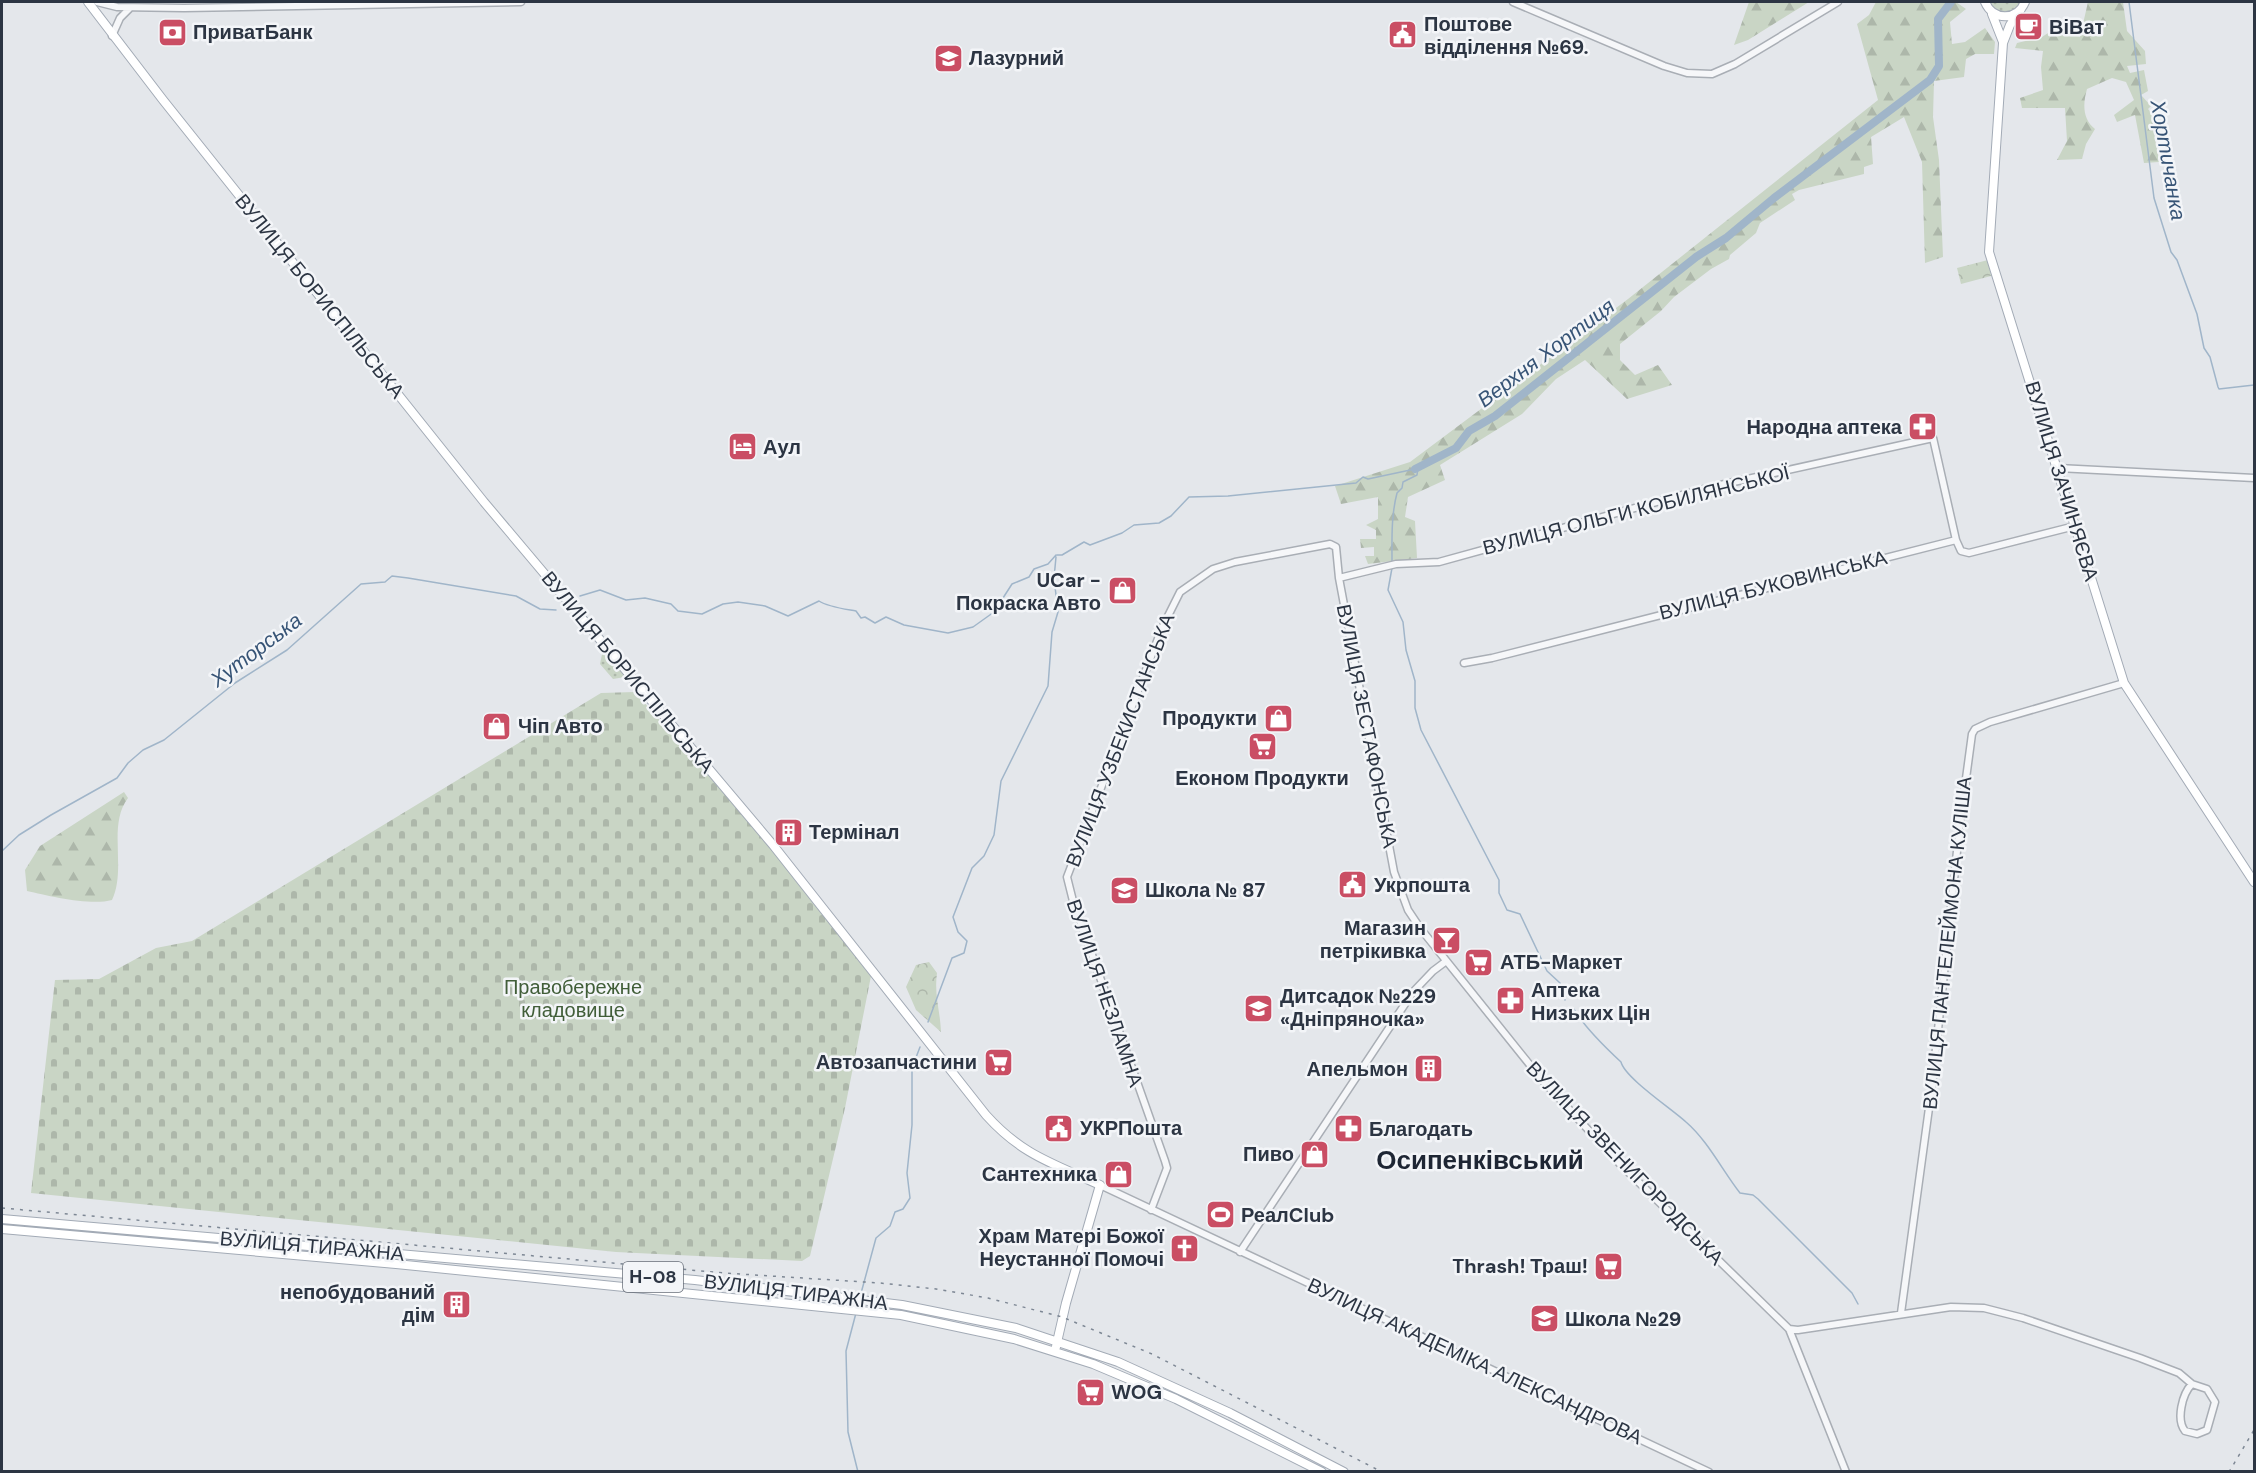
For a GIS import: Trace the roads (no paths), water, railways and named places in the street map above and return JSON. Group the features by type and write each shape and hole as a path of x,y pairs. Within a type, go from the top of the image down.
{"main road":[{"name":"ВУЛИЦЯ БОРИСПІЛЬСЬКА","path":"88,2 112,36 484,502 773,845 986,1115 1004,1134 1027,1152 1100,1185"},
{"path":"1988,7 2005,17 2023,5"},
{"path":"2003,43 2010,25 2023,5"},
{"path":"1988,7 2003,43"},
{"name":"ВУЛИЦЯ ЗАЧИНЯЄВА","path":"2003,43 1989,252 2124,683 2254,882"},
{"path":"1055,1351 1100,1185"},
{"name":"ВУЛИЦЯ ТИРАЖНА","path":"2,1219 695,1280 902,1305 1016,1328 1118,1362 1182,1389 1344,1472"},
{"name":"ВУЛИЦЯ ТИРАЖНА","path":"2,1229 396,1264 901,1315 1055,1351 1176,1399 1322,1472"},
{"path":"562,1269 562,1282"},
{"path":"695,1280 695,1294"}],"street":[{"path":"98,2 130,8 521,2"},
{"path":"1513,2 1664,66 1687,73 1712,74 1838,2"},
{"path":"1979,2 1988,7"},
{"path":"112,36 120,18 130,8"},
{"name":"ВУЛИЦЯ ОЛЬГИ КОБИЛЯНСЬКОЇ","path":"1339,578 1396,564 1439,562 1711,487 1933,438 1956,540"},
{"path":"2058,468 2254,478"},
{"path":"1956,540 1961,551 1970,553 2075,526"},
{"name":"ВУЛИЦЯ БУКОВИНСЬКА","path":"1464,663 1492,658 1956,540"},
{"name":"ВУЛИЦЯ УЗБЕКИСТАНСЬКА","path":"1067,877 1162,628 1180,592 1218,566 1328,543 1336,547"},
{"name":"ВУЛИЦЯ ЗЕСТАФОНСЬКА","path":"1336,547 1339,578 1394,872 1408,910 1445,962"},
{"name":"ВУЛИЦЯ ПАНТЕЛЕЙМОНА КУЛІША","path":"1901,1313 1932,1086 1959,823 1972,734 1975,729 1990,722 2124,683"},
{"name":"ВУЛИЦЯ НЕЗЛАМНА","path":"1067,877 1073,901 1167,1168 1151,1210"},
{"path":"1240,1252 1413,992 1428,975 1445,962"},
{"name":"ВУЛИЦЯ ЗВЕНИГОРОДСЬКА","path":"1445,962 1542,1080 1619,1163 1789,1329 1846,1472"},
{"name":"ВУЛИЦЯ БОРИСПІЛЬСЬКА","path":"1100,1185 1240,1252"},
{"name":"ВУЛИЦЯ АКАДЕМІКА АЛЕКСАНДРОВА","path":"1240,1252 1709,1472"},
{"path":"1789,1329 1798,1330 1951,1307 1984,1308 2023,1318 2180,1372 2192,1384 2207,1389 2215,1402 2207,1430 2197,1434 2185,1431 2181,1420 2185,1396 2192,1384"}],"waterway":[{"name":"Верхня Хортиця","path":"1415,469 1456,448 1469,431 1495,416 1696,257 1726,238 1774,198 1930,80 1939,66 1938,19 1951,2"},
{"name":"Хортичанка","path":"2129,2 2154,198 2171,252 2177,260 2197,314 2204,348 2210,357 2219,389 2254,385"},
{"path":"1392,563 1393,519 1397,493 1402,488 1403,482 1417,475 1418,468"},
{"name":"Верхня Хортиця","path":"1057,555 1062,555 1084,542 1090,545 1122,533 1134,525 1159,523 1171,516 1189,497 1228,496 1356,483 1363,477 1368,479 1415,469"},
{"name":"Хуторська","path":"580,596 600,590 626,600 645,598 671,604 678,611 702,614 723,604 738,602 765,606 788,616 819,601 856,611 861,618 865,617 875,623 886,617 904,625 948,633 973,627 994,612 1012,584 1029,577 1034,569 1048,564 1056,555"},
{"path":"928,1022 952,958 964,953 967,941 958,932 953,917 972,868 984,856 994,835 1001,781 1048,686 1052,632 1058,612 1054,578 1056,557"},
{"path":"1392,568 1388,590 1403,622 1406,650 1415,681 1415,708 1421,730 1499,880 1499,893 1507,910 1520,914 1547,971 1560,983 1565,1000"},
{"name":"Хуторська","path":"2,851 19,835 117,778 128,763 143,750 164,740 235,683 287,650 361,584 385,582 392,576 408,578 516,596 540,609 556,610"},
{"path":"1574,1009 1602,1044 1621,1062 1624,1069 1694,1130 1740,1193 1753,1195 1758,1199 1852,1293 1858,1304"},
{"path":"860,1297 876,1238 890,1226 895,1212 903,1209 910,1198 907,1173 912,1125 912,1068 920,1047"},
{"path":"856,1313 846,1351 848,1432 858,1472"}],"railway":[{"path":"2,1208 724,1273 880,1283 988,1298 1062,1317 1152,1354 1382,1472"},
{"path":"2229,1472 2254,1430"}],"place":[{"name":"ВіВат","path":"2028,27"},
{"name":"ПриватБанк","path":"172,32"},
{"name":"Поштове відділення №69.","path":"1403,35"},
{"name":"Лазурний","path":"948,58"},
{"name":"Народна аптека","path":"1923,427"},
{"name":"Аул","path":"742,447"},
{"name":"UCar - Покраска Авто","path":"1122,591"},
{"name":"Продукти","path":"1278,718"},
{"name":"Чіп Авто","path":"497,726"},
{"name":"Економ Продукти","path":"1262,747"},
{"name":"Термінал","path":"788,832"},
{"name":"Укрпошта","path":"1353,885"},
{"name":"Школа № 87","path":"1124,890"},
{"name":"Магазин петрікивка","path":"1447,940"},
{"name":"АТБ-Маркет","path":"1479,962"},
{"name":"Аптека Низьких Цін","path":"1510,1001"},
{"name":"Дитсадок №229 «Дніпряночка»","path":"1259,1008"},
{"name":"Автозапчастини","path":"998,1062"},
{"name":"Апельмон","path":"1429,1069"},
{"name":"УКРПошта","path":"1059,1128"},
{"name":"Благодать","path":"1348,1129"},
{"name":"Пиво","path":"1315,1154"},
{"name":"Сантехника","path":"1118,1174"},
{"name":"РеалClub","path":"1220,1215"},
{"name":"Храм Матері Божої Неустанної Помочі","path":"1185,1248"},
{"name":"Thrash! Траш!","path":"1609,1266"},
{"name":"непобудований дім","path":"456,1304"},
{"name":"Школа №29","path":"1544,1319"},
{"name":"WOG","path":"1090,1392"}],"district":[{"name":"Осипенківський","path":"1480,1160"}],"park label":[{"name":"Правобережне кладовище","path":"573,998"}]}
